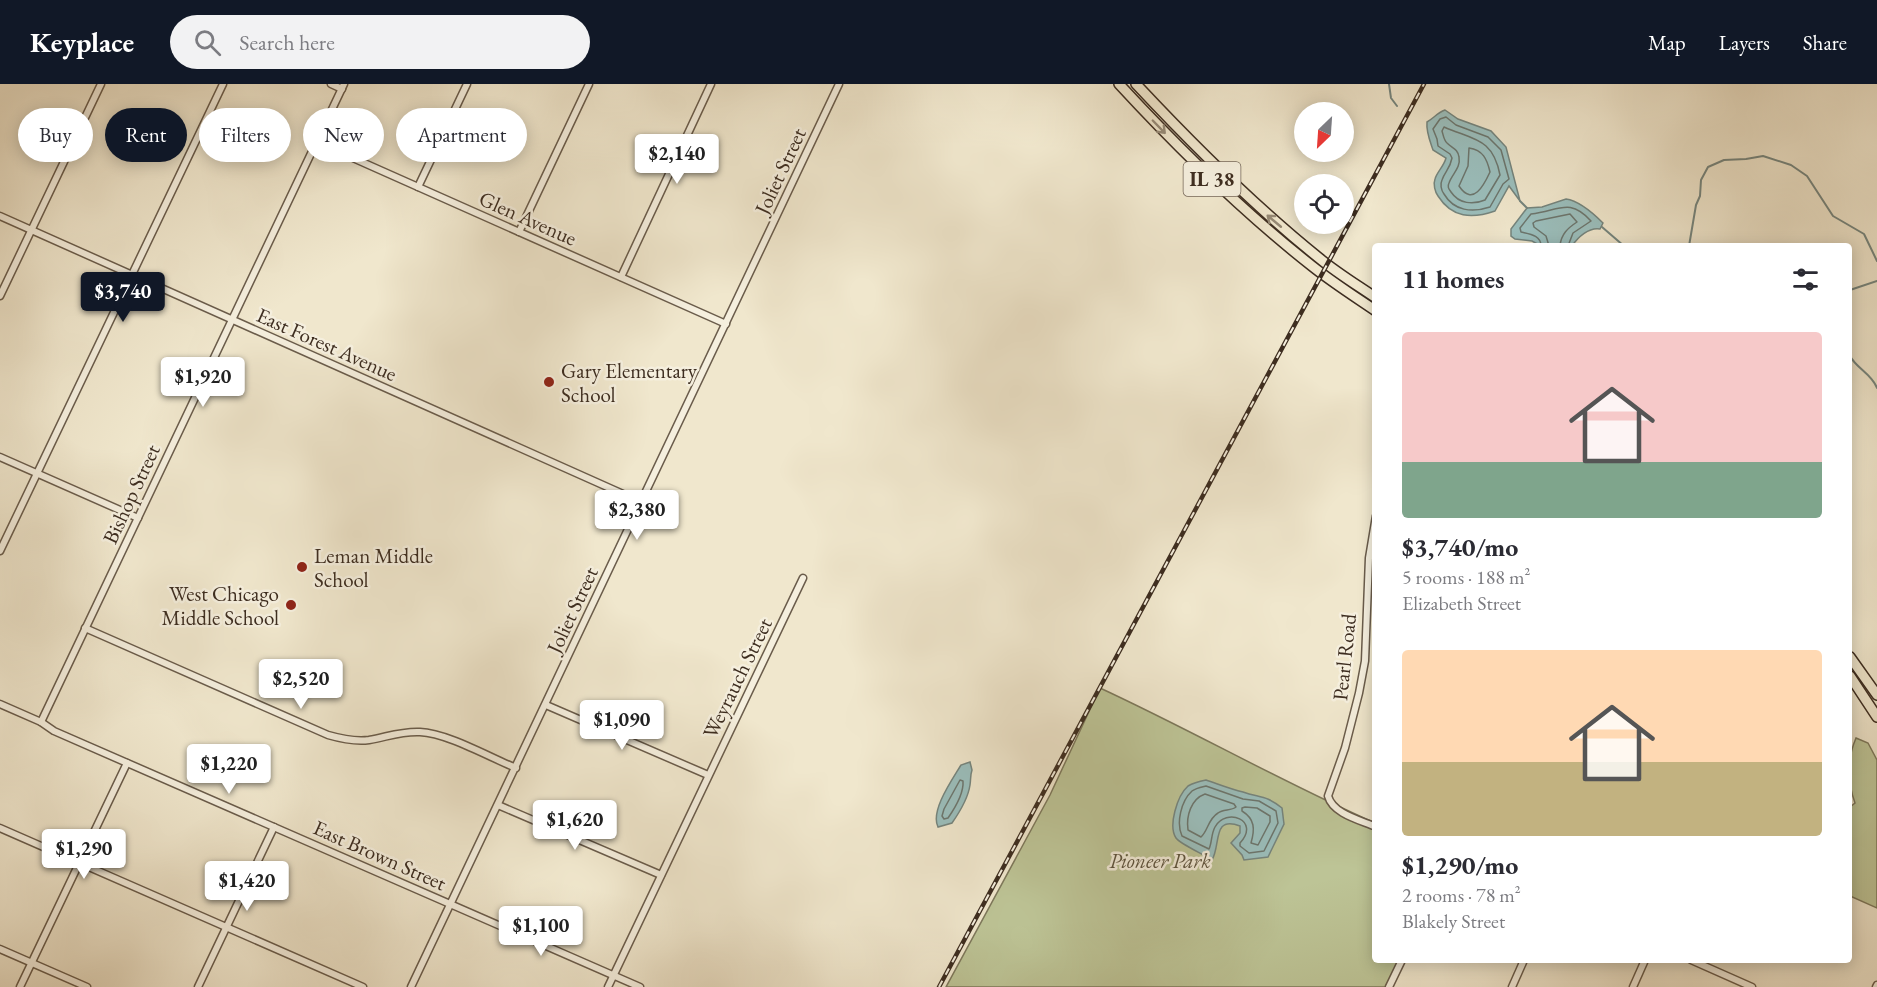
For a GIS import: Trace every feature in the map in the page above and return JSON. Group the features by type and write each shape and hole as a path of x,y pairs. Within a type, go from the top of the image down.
{"main road":[{"name":"IL 38","path":"1119,84 1179,147 1238,203 1313,267 1372,307"},
{"name":"IL 38","path":"1136,84 1206,158 1245,195 1319,259 1372,295"},
{"path":"1852,660 1877,695"},
{"path":"1852,679 1877,717"}],"street":[{"path":"0,296 101,84"},
{"path":"0,551 223,84"},
{"path":"330,84 343,86"},
{"path":"418,187 467,84"},
{"path":"519,232 589,84"},
{"path":"621,277 711,84"},
{"name":"Joliet Street","path":"411,987 839,84"},
{"name":"Bishop Street","path":"333,108 343,86"},
{"name":"Bishop Street","path":"41,722 307,162"},
{"name":"Glen Avenue","path":"363,162 726,324"},
{"name":"East Forest Avenue","path":"0,216 641,502"},
{"path":"0,457 138,518"},
{"name":"Pearl Road","path":"1372,540 1369,558 1365,662 1345,748 1328,792 1329,799 1339,811 1372,825"},
{"name":"Weyrauch Street","path":"608,987 802,578"},
{"path":"85,628 328,735 357,741 406,731 424,732 443,737 516,768"},
{"name":"East Brown Street","path":"0,704 41,722 54,731 640,987"},
{"path":"546,705 708,775"},
{"path":"20,987 127,763"},
{"path":"498,805 661,875"},
{"path":"198,987 274,827"},
{"path":"0,828 363,987"},
{"path":"0,949 87,987"},
{"path":"1389,987 1401,963"},
{"path":"1512,987 1523,963"},
{"path":"1633,987 1645,963"},
{"path":"1698,963 1752,987"}],"green space":[{"name":"Pioneer Park","path":"1100,688 1372,822 1372,963 1401,963 1389,987 946,987 1050,795"},
{"path":"1856,738 1868,743 1877,760 1877,908 1852,897 1852,805 1855,803 1852,791 1852,751"}],"water":[{"path":"1445,110 1458,119 1491,131 1506,147 1520,201 1509,186 1495,211 1487,214 1463,215 1456,213 1444,203 1436,192 1434,183 1446,158 1433,150 1428,136 1427,122"},
{"path":"1566,199 1571,200 1595,215 1603,223 1600,229 1584,233 1574,243 1536,243 1511,236 1511,229 1527,208 1542,207"},
{"path":"970,762 972,770 970,785 963,805 952,823 938,827 936,820 939,804 961,765"},
{"path":"1206,780 1267,799 1282,808 1284,824 1268,857 1244,860 1231,843 1240,833 1240,826 1231,824 1221,828 1212,860 1176,838 1173,819 1180,797 1188,786"}],"waterway":[{"path":"1389,84 1391,98 1397,106"},
{"path":"1690,243 1696,205 1700,196 1701,180 1708,167 1724,160 1763,156 1791,165 1807,176 1833,216 1864,234 1877,261"},
{"path":"1520,201 1527,208"},
{"path":"1602,227 1621,243"},
{"path":"1852,289 1877,281"},
{"path":"1852,359 1872,379 1877,388"}],"railway":[{"path":"939,987 1424,84"}],"place":[{"name":"Gary Elementary School","path":"549,382"},
{"name":"Leman Middle School","path":"302,567"},
{"name":"West Chicago Middle School","path":"291,605"}]}
